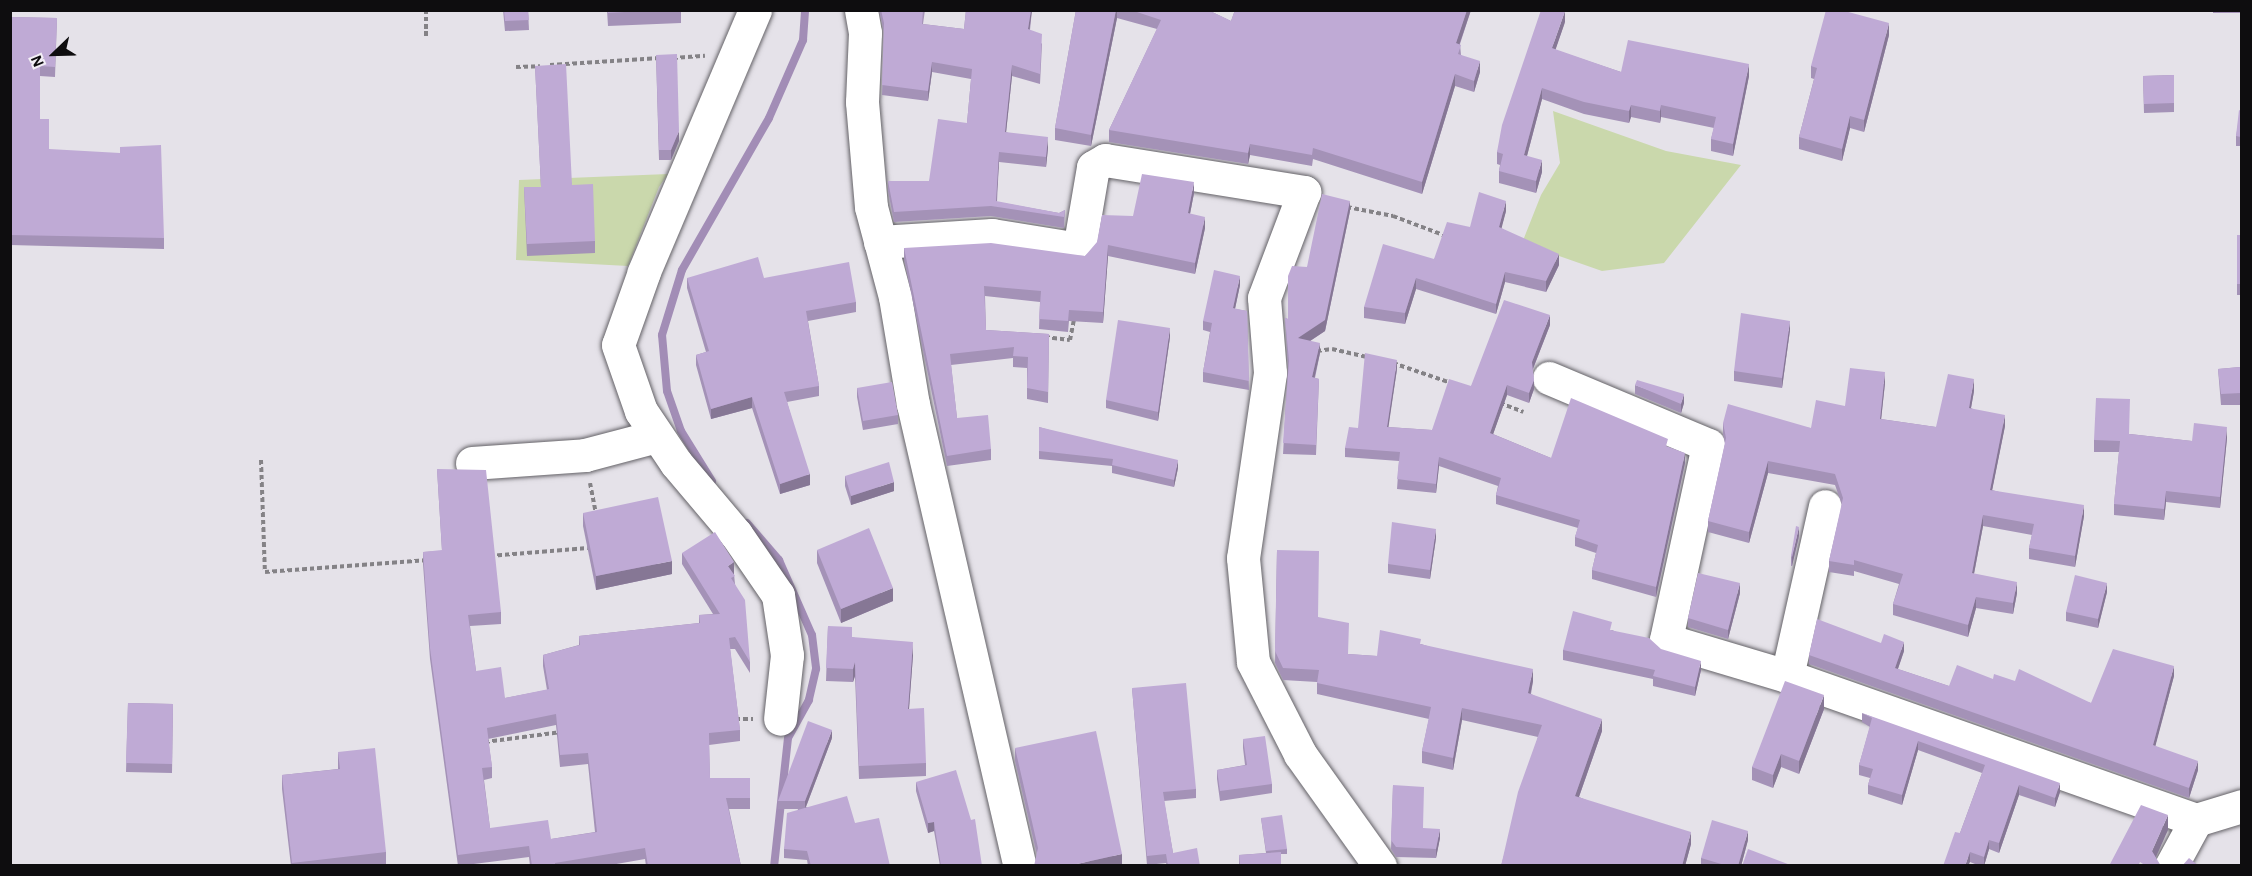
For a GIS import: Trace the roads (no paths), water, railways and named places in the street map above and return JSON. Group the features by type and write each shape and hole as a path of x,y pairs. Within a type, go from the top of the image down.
{"street":[{"path":"755,10 644,272 618,345 641,411 657,436 736,534 778,595 787,655 780,719"},
{"path":"861,10 865,33 862,102 871,207 895,297 937,514 1020,866"},
{"path":"880,242 992,235 1079,249 1093,167 1105,160 1304,192 1264,298 1269,360 1243,558 1253,662 1299,754 1380,866"},
{"path":"1549,378 1708,444 1666,640 1787,676 2196,820 2241,806"},
{"path":"472,463 585,455 657,436"},
{"path":"1787,676 1825,506"},
{"path":"2171,866 2196,820"}],"waterway":[{"path":"712,481 681,431 667,391 662,335 682,270 769,118 803,40 805,10"},
{"path":"747,523 779,560 812,635 816,669 809,700 788,738 774,866"}]}
